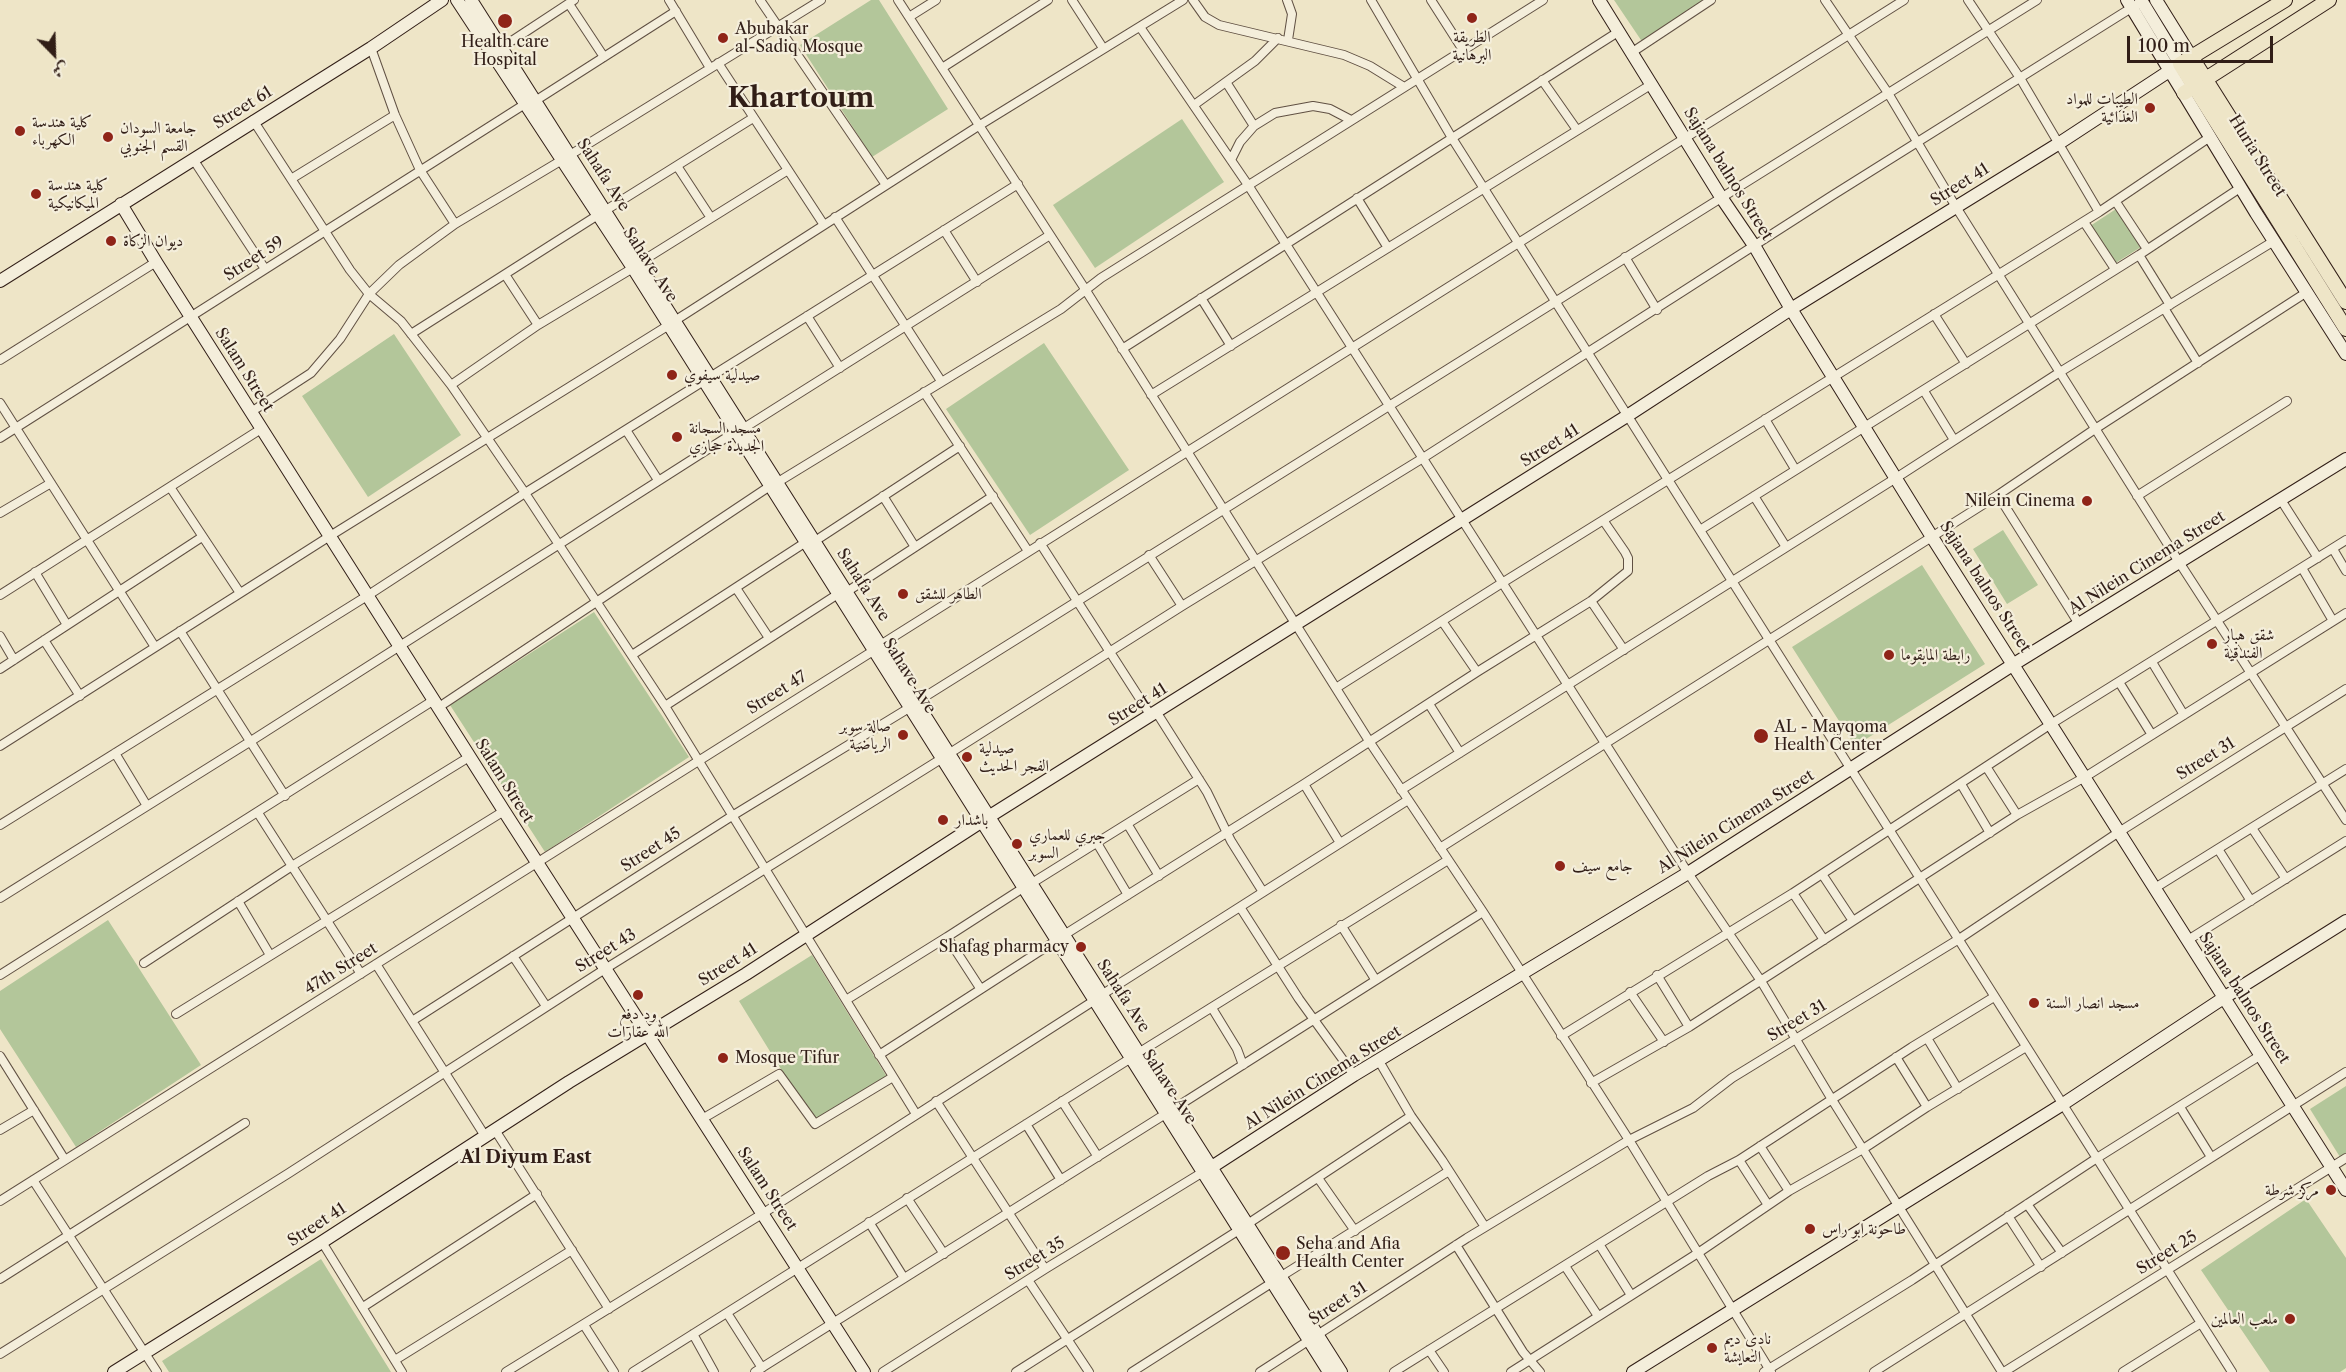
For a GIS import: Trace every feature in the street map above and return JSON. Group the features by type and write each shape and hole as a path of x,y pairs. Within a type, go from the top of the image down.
{"main road":[{"path":"2181,64 2285,0"},
{"path":"2195,86 2329,0"},
{"name":"Huria Street","path":"2181,64 2344,320"},
{"name":"Huria Street","path":"2195,86 2346,302"}],"street":[{"name":"Street 61","path":"0,281 370,48 442,0"},
{"name":"Sahave Ave","path":"456,0 530,102 636,265 1314,1338 1329,1372"},
{"path":"471,0 501,48 530,102"},
{"path":"669,0 710,68"},
{"path":"760,0 886,184"},
{"path":"251,412 311,373 340,339 369,294 399,265 455,225 821,0"},
{"path":"898,0 1085,289 1370,742 1483,912 1629,1140 1733,1309 1768,1371 2261,1055"},
{"path":"909,17 936,0"},
{"path":"942,68 1047,0"},
{"path":"1072,0 1103,48"},
{"path":"0,746 672,322 886,184 1183,0"},
{"path":"1193,0 1206,17 1219,25 1288,40 1353,58 1404,87"},
{"path":"1287,0 1292,14 1288,40"},
{"path":"1371,0 1484,189 1922,878 1994,998 2232,1372"},
{"path":"1431,0 1463,50"},
{"path":"0,975 597,603 774,484 1061,309 1085,289 1543,0"},
{"name":"Sajana balnos Street","path":"1599,0 1721,197 1755,247 1932,537 2346,1190"},
{"path":"1632,53 1711,0"},
{"path":"1825,0 1888,93 1956,207 2137,496 2346,820"},
{"name":"Street 47","path":"697,760 1040,543 1188,453 1685,136 1904,0"},
{"path":"1968,0 2020,78 2099,212"},
{"name":"Street 45","path":"412,1022 732,816 914,705 1077,600 2037,0"},
{"name":"Huria Street","path":"2156,0 2181,64"},
{"path":"501,48 572,2 604,57"},
{"name":"Huria Street","path":"2135,3 2181,64"},
{"name":"Street 43","path":"0,1354 289,1173 546,1006 1588,354 2135,3"},
{"name":"Street 59","path":"0,438 420,170 676,11"},
{"path":"1140,27 1286,243 1688,873 1761,981 1831,1098 2003,1372"},
{"path":"1122,349 1618,32"},
{"path":"1194,105 1264,54 1278,38"},
{"path":"370,48 395,115 420,170 455,225"},
{"path":"718,63 824,225"},
{"name":"Street 41","path":"114,1372 1627,416 1791,309 2058,144 2181,64"},
{"path":"1542,80 1577,130"},
{"path":"1227,82 1254,126"},
{"path":"1151,395 1652,84"},
{"path":"2195,86 2210,137 2346,354"},
{"path":"1231,160 1240,142 1254,126 1275,113 1313,106 1330,109 1351,120"},
{"path":"291,179 395,115"},
{"path":"411,334 753,118"},
{"path":"253,120 350,270 369,294 389,309 411,334 488,436 665,706 916,1114"},
{"path":"1336,688 2116,202 2210,137"},
{"path":"193,159 265,269"},
{"path":"677,166 711,218"},
{"path":"450,385 538,326 788,170"},
{"path":"0,825 367,596 525,492 1018,184"},
{"path":"1700,530 1924,391 2241,188"},
{"path":"1357,198 1388,248"},
{"path":"2116,202 2147,249"},
{"name":"Salam Street","path":"121,204 572,919 864,1372"},
{"path":"835,217 941,381"},
{"path":"2084,222 2115,269"},
{"path":"944,230 977,282"},
{"path":"0,898 251,741 658,480 905,328 1050,235"},
{"path":"1401,790 2060,372 2274,241"},
{"path":"2139,255 2198,363"},
{"path":"1625,257 1657,309"},
{"path":"0,360 156,262"},
{"path":"506,276 538,326"},
{"path":"1440,848 1998,495 2095,429 2307,292"},
{"path":"1202,298 1231,345"},
{"path":"1934,314 1966,364"},
{"path":"807,316 840,368"},
{"path":"1924,391 1954,440"},
{"path":"924,392 1028,551"},
{"path":"2137,496 2287,401"},
{"path":"0,403 155,647"},
{"path":"1765,419 1795,469"},
{"path":"0,595 261,429"},
{"path":"626,430 658,480"},
{"path":"632,655 960,446"},
{"name":"Al Nilein Cinema Street","path":"1207,1170 1354,1075 1688,873 2014,664 2346,459"},
{"path":"0,513 51,483"},
{"path":"170,487 240,594"},
{"path":"1998,495 2079,624"},
{"path":"883,496 915,547"},
{"path":"665,706 993,496"},
{"path":"1754,496 1786,547"},
{"path":"2282,500 2318,558"},
{"path":"879,1055 980,988 1226,834 1536,634 1591,602 1628,571 1628,558 1603,520"},
{"path":"0,669 202,537"},
{"path":"1561,1036 1794,893 2052,724 2346,540"},
{"path":"1040,543 1110,653 1199,779 1226,834 1263,892"},
{"path":"2332,549 2346,571"},
{"path":"1149,555 1182,606"},
{"path":"2302,568 2333,621"},
{"path":"35,572 68,625"},
{"path":"736,588 769,638"},
{"path":"1591,602 1624,650"},
{"path":"1591,1083 1689,1027 2017,815 2085,777 2346,613"},
{"path":"1442,621 1477,672"},
{"path":"180,631 285,796"},
{"path":"0,636 14,660"},
{"path":"44,640 80,696"},
{"path":"2152,662 2184,715"},
{"path":"2119,682 2152,735"},
{"name":"Street 31","path":"1260,1372 1485,1227 1629,1140 1693,1108 1732,1077 1959,939 2119,832 2346,689"},
{"path":"1429,704 1460,753"},
{"path":"115,753 147,806"},
{"path":"144,963 292,866 469,757"},
{"name":"47th Street","path":"0,1201 697,760"},
{"path":"1986,768 2017,815"},
{"path":"2155,888 2346,769"},
{"path":"846,1000 1199,779"},
{"path":"1304,784 1340,843"},
{"path":"1961,784 1990,833"},
{"path":"506,1372 762,1214 1408,800"},
{"path":"176,1014 504,811"},
{"path":"258,813 361,974"},
{"path":"1128,825 1159,876"},
{"path":"2252,828 2286,879"},
{"path":"2188,940 2346,842"},
{"path":"1097,843 1128,895"},
{"path":"2218,849 2251,901"},
{"path":"633,1372 1341,925 1448,860"},
{"path":"1822,874 1853,921"},
{"path":"1794,893 1824,940"},
{"path":"238,901 270,955"},
{"path":"1240,907 1354,1075"},
{"path":"727,1313 759,1370 1483,912"},
{"path":"1639,1371 1733,1309 2063,1104 2225,997 2346,921"},
{"path":"1341,925 1375,979"},
{"path":"947,937 980,988"},
{"path":"513,956 546,1006"},
{"path":"376,964 445,1071 537,1194 609,1309"},
{"path":"1657,975 1689,1027"},
{"path":"1630,992 1664,1042"},
{"path":"1394,1372 1721,1168 1739,1160 1831,1098 1994,998"},
{"path":"1212,1008 1237,1049 1243,1065"},
{"path":"1927,1038 1958,1089"},
{"path":"1510,1372 1698,1253 1789,1191 1863,1149 2026,1047"},
{"path":"0,1056 65,1160"},
{"path":"1896,1057 1927,1107"},
{"path":"1379,1061 1411,1116 1485,1227"},
{"path":"1874,1372 2346,1072"},
{"path":"702,1119 779,1074 814,1124 893,1077"},
{"path":"936,1101 1007,1214 1045,1269"},
{"path":"1062,1101 1098,1157"},
{"path":"2180,1107 2211,1157"},
{"path":"0,1130 34,1110"},
{"path":"1016,1372 1411,1116"},
{"path":"0,1279 245,1123"},
{"path":"1026,1124 1061,1180"},
{"path":"1760,1146 1789,1191"},
{"name":"Street 25","path":"2003,1372 2346,1158"},
{"path":"1739,1160 1768,1205"},
{"name":"Street 35","path":"883,1372 1207,1170"},
{"path":"1132,1372 1449,1172"},
{"path":"1318,1178 1355,1231"},
{"path":"33,1180 157,1372"},
{"path":"363,1308 537,1194"},
{"path":"907,1198 944,1254"},
{"path":"2027,1204 2062,1253"},
{"path":"2008,1216 2041,1267"},
{"path":"869,1222 904,1278"},
{"path":"322,1242 402,1372"},
{"path":"1599,1244 1630,1295"},
{"path":"1456,1245 1523,1352 1540,1372"},
{"path":"395,1360 572,1250"},
{"path":"1565,1266 1598,1316"},
{"path":"1028,1280 1089,1372"},
{"path":"2123,1372 2134,1369 2201,1323"},
{"path":"584,1325 614,1372"},
{"path":"693,1334 714,1372"},
{"path":"1314,1338 1341,1372"},
{"path":"1430,1350 1444,1372"}],"green space":[{"path":"871,0 879,0 948,109 872,157 800,45"},
{"path":"1614,0 1707,0 1643,43"},
{"path":"1182,119 1224,182 1095,268 1053,205"},
{"path":"2116,209 2141,247 2114,264 2090,226"},
{"path":"394,334 461,435 368,497 302,396"},
{"path":"1044,343 1129,470 1030,535 946,409"},
{"path":"2003,530 2038,585 2007,604 1973,549"},
{"name":"رابطة المايقوما","path":"1922,565 1985,664 1855,746 1792,647"},
{"path":"594,612 689,757 545,852 450,705"},
{"path":"108,920 201,1065 76,1147 0,1029 0,991"},
{"path":"812,955 887,1077 814,1123 739,1001"},
{"path":"2346,1086 2346,1153 2340,1157 2310,1109"},
{"name":"ملعب العالمين","path":"2306,1199 2346,1258 2346,1368 2340,1372 2270,1372 2201,1270"},
{"path":"321,1259 391,1372 169,1372 162,1361"}],"place":[{"name":"الطريقة البرهانية","path":"1472,18"},
{"name":"Health care Hospital","path":"505,21"},
{"name":"Abubakar al-Sadiq Mosque","path":"723,38"},
{"name":"الطيبات للمواد الغذائية","path":"2150,108"},
{"name":"كلية هندسة الكهرباء","path":"20,131"},
{"name":"جامعة السودان القسم الجنوبي","path":"108,137"},
{"name":"كلية هندسة الميكانيكية","path":"36,194"},
{"name":"ديوان الزكاة","path":"111,241"},
{"name":"صيدلية سيفوي","path":"672,375"},
{"name":"مسجد السجانة الجديدة حجازي","path":"677,437"},
{"name":"Nilein Cinema","path":"2087,501"},
{"name":"الطاهر للشقق","path":"903,594"},
{"name":"شقق هبار الفندقية","path":"2212,644"},
{"name":"رابطة المايقوما","path":"1889,655"},
{"name":"صالة سوبر الرياضية","path":"903,735"},
{"name":"AL - Mayqoma Health Center","path":"1761,736"},
{"name":"صيدلية الفجر الحديث","path":"967,757"},
{"name":"باشدار","path":"943,820"},
{"name":"جبري للعماري السوبر","path":"1017,844"},
{"name":"جامع سيف","path":"1560,866"},
{"name":"Shafag pharmacy","path":"1081,947"},
{"name":"ود دفع الله عقارات","path":"638,995"},
{"name":"مسجد انصار السنة","path":"2034,1003"},
{"name":"Mosque Tifur","path":"723,1058"},
{"name":"مركز شرطة","path":"2331,1190"},
{"name":"طاحونة ابو راس","path":"1810,1229"},
{"name":"Seha and Afia Health Center","path":"1283,1253"},
{"name":"ملعب العالمين","path":"2290,1319"},
{"name":"نادى ديم التعايشة","path":"1712,1348"}],"district":[{"name":"Khartoum","path":"801,99"},
{"name":"Al Diyum East","path":"526,1158"}]}
